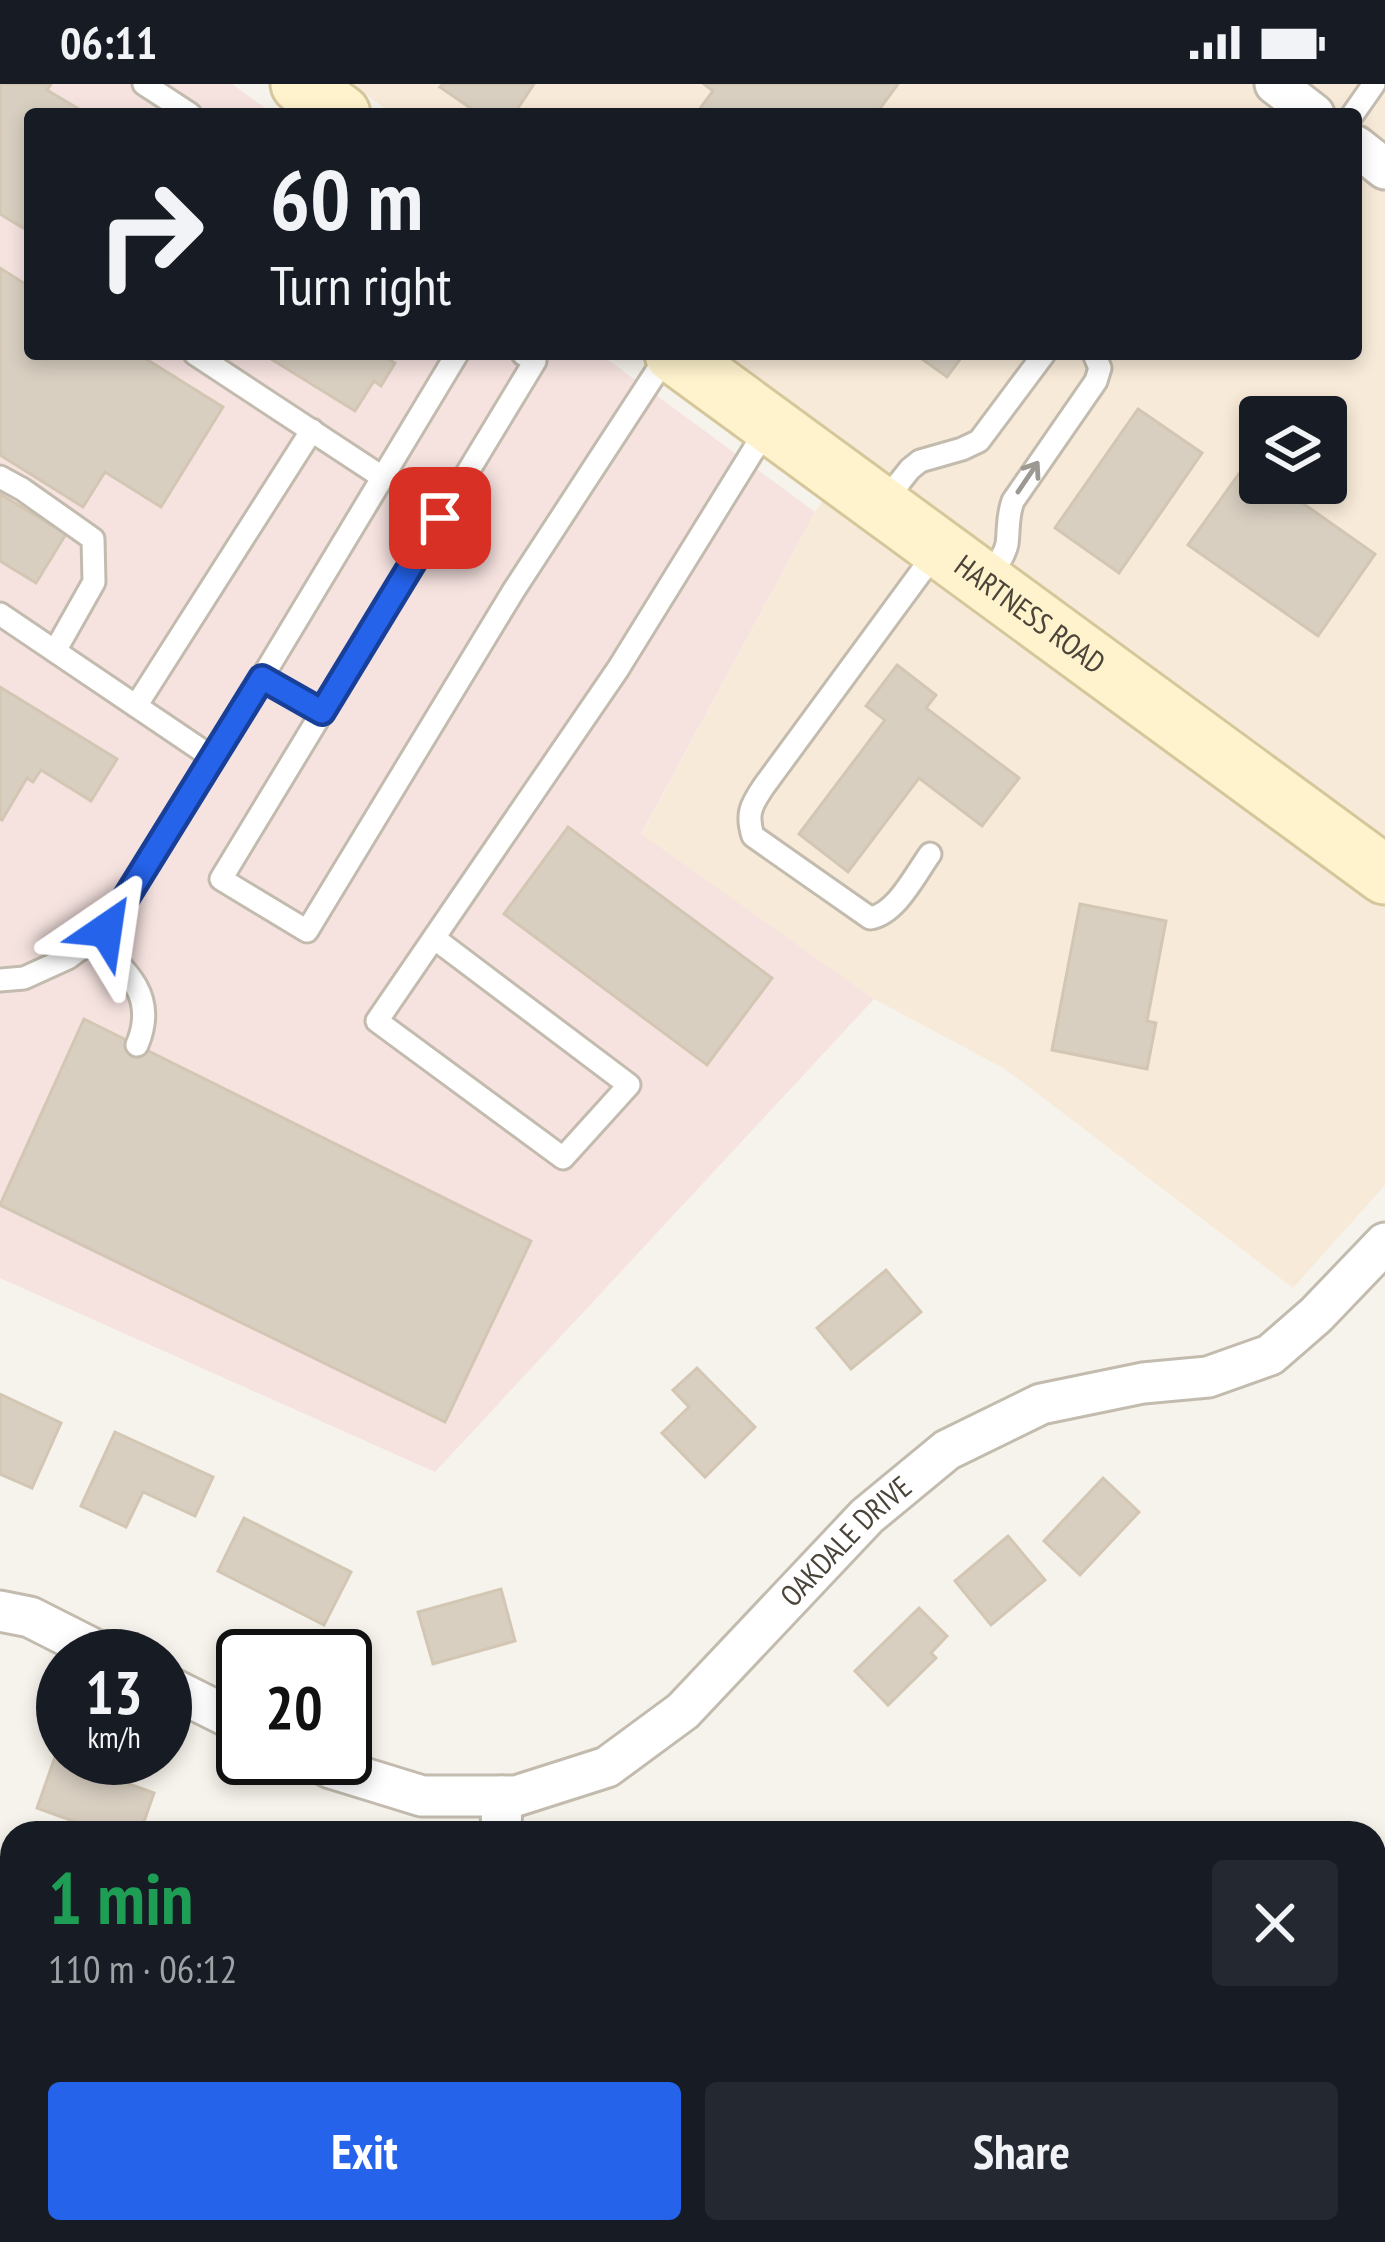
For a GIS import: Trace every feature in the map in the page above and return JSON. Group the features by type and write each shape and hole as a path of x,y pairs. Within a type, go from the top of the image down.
{"main road":[{"name":"HARTNESS ROAD","path":"679,360 1385,874"}],"street":[{"path":"1275,84 1306,108"},
{"name":"OAKDALE DRIVE","path":"372,1780 502,1815 516,1796 607,1767 683,1711 867,1516 947,1450 1041,1405 1143,1383 1208,1377 1270,1355 1316,1316 1385,1243"},
{"path":"0,1611 30,1617 54,1629"}],"lane":[{"path":"143,84 181,108"},
{"path":"204,360 382,477"},
{"path":"0,980 24,978 68,958 106,930 453,360"},
{"path":"532,360 535,362 221,879 308,931 514,590 667,360"},
{"path":"881,506 920,461 979,441 1040,360"},
{"path":"985,582 1003,557 1013,501 1096,381 1100,368 1097,360"},
{"path":"434,938 629,1084 563,1158 377,1021 618,669 769,425"},
{"path":"136,706 312,430"},
{"path":"0,477 93,539 94,582 55,651"},
{"path":"930,854 889,910 870,918 753,836 748,816 764,786 938,549"},
{"path":"0,614 213,758"},
{"path":"262,678 322,712"},
{"path":"92,940 134,982 144,1005 145,1026 137,1045"}],"shaded area":[{"path":"0,84 232,84 265,108 24,108 24,360 608,360 815,512 641,834 874,999 435,1472 0,1278"},
{"path":"351,84 1385,84 1385,1185 1293,1288 1005,1069 874,999 641,835 815,512 857,449 735,360 1362,360 1362,108 385,108"}],"building":[{"path":"0,84 51,84 47,90 77,108 24,108 24,226 0,214"},
{"path":"534,84 518,108 470,108 440,87"},
{"path":"704,84 898,84 880,108 700,108 713,91"},
{"path":"0,268 24,283 24,360 148,360 223,407 161,507 105,472 83,507 0,455"},
{"path":"273,360 395,363 381,386 374,381 355,411"},
{"path":"923,360 960,360 947,377"},
{"path":"1138,409 1202,453 1119,573 1055,528"},
{"path":"1239,474 1239,504 1304,504 1375,554 1318,636 1188,545"},
{"path":"0,494 66,534 36,583 0,561"},
{"path":"897,665 936,695 926,708 1019,778 982,826 919,778 848,872 799,834 885,720 866,706"},
{"path":"0,687 117,759 91,801 41,770 33,782 27,778 0,819"},
{"path":"568,827 772,978 707,1065 504,914"},
{"path":"1080,904 1166,921 1147,1021 1156,1023 1147,1069 1052,1050"},
{"path":"84,1019 531,1241 445,1422 0,1205"},
{"path":"886,1270 921,1312 851,1369 817,1328"},
{"path":"697,1368 755,1427 705,1477 662,1433 689,1407 673,1390"},
{"path":"0,1394 61,1423 32,1488 0,1474"},
{"path":"115,1432 213,1477 195,1516 143,1492 126,1527 81,1506"},
{"path":"1103,1478 1139,1512 1080,1575 1044,1541"},
{"path":"244,1518 351,1572 324,1625 218,1571"},
{"path":"1008,1536 1045,1580 991,1625 955,1581"},
{"path":"501,1589 515,1641 433,1664 418,1612"},
{"path":"919,1608 947,1636 931,1653 936,1658 888,1705 855,1671"},
{"path":"45,1785 132,1785 154,1793 144,1821 73,1821 37,1808"}],"route":[{"path":"106,930 262,678 322,712 440,518"}]}
